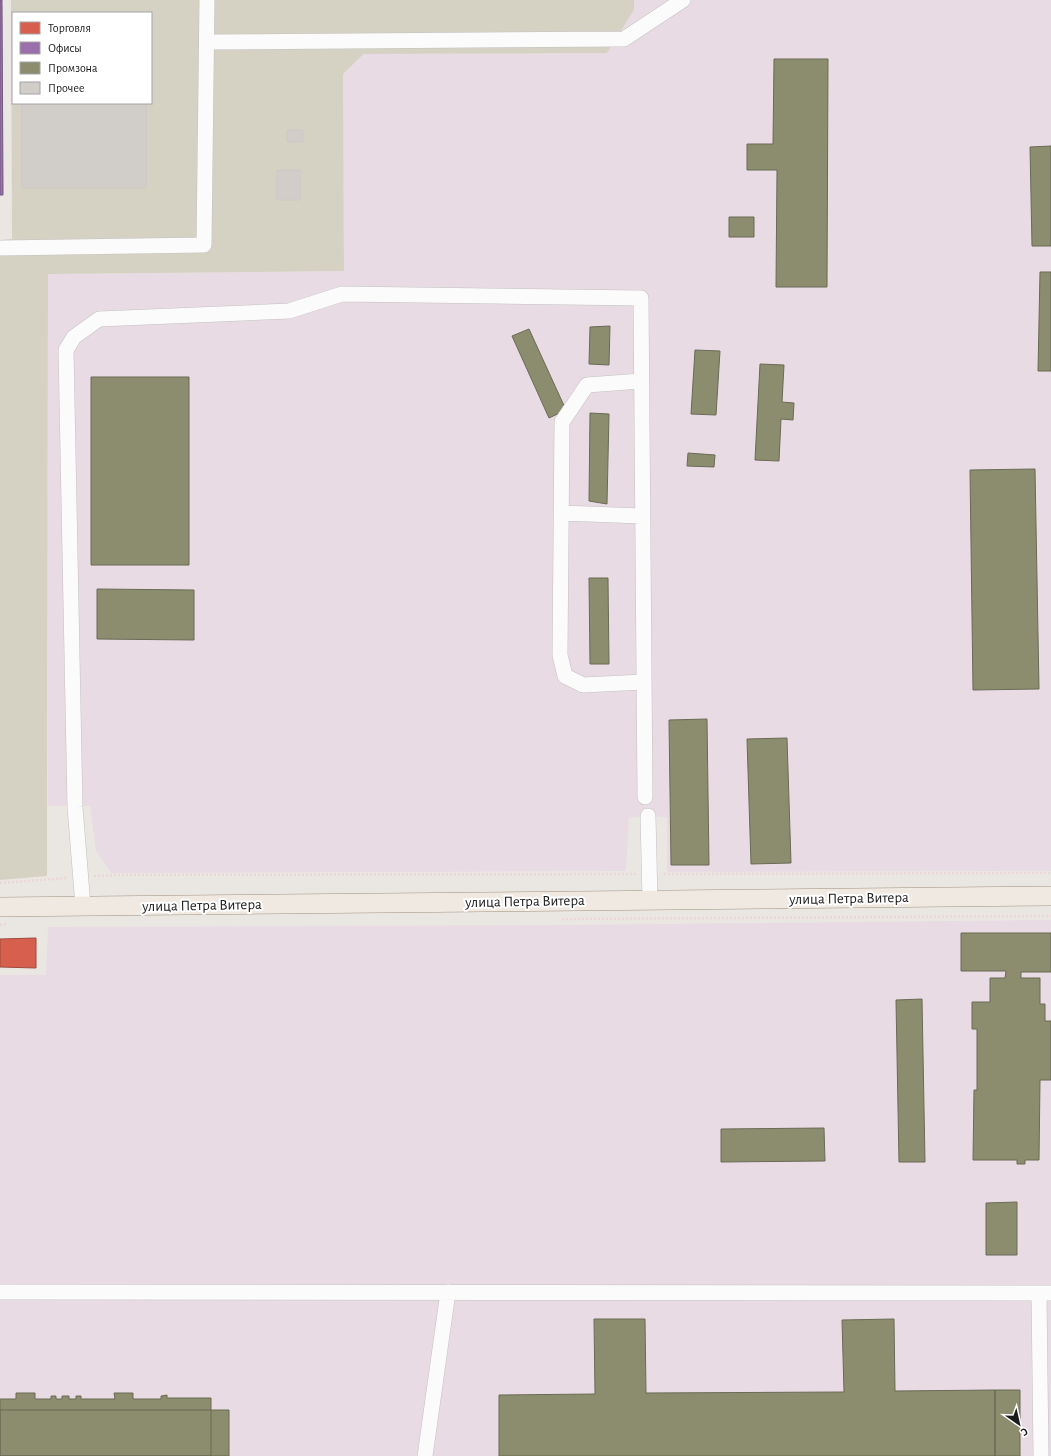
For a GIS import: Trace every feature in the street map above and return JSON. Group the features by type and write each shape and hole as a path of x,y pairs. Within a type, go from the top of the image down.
{"main road":[{"name":"улица Петра Витера","path":"0,907 1051,896"}],"lane":[{"path":"0,248 204,245 207,0"},
{"path":"207,42 624,39 684,0"},
{"path":"83,906 75,807 66,350 74,337 99,319 289,312 342,294 641,298 645,797"},
{"path":"641,381 587,385 562,422 560,655 565,676 583,685 644,682"},
{"path":"561,513 642,516"},
{"path":"648,816 650,900"},
{"path":"0,1292 1045,1293 1041,1456"},
{"path":"426,1456 448,1292"}],"path":[{"path":"0,883 116,875 1051,873"}],"shaded area":[{"path":"11,0 634,0 634,10 607,53 364,54 343,74 344,271 48,274 47,876 0,880 0,240 12,239"},
{"path":"634,0 1051,0 1051,871 667,872 667,817 648,816 629,818 626,871 111,873 96,851 90,806 48,806 48,274 344,271 343,74 365,54 607,53 634,10"},
{"path":"1051,920 1051,1456 0,1456 0,975 46,975 48,927 565,925"}],"building: Торговля":[{"path":"36,938 36,968 0,967 0,939"}],"building: Офисы":[{"path":"0,0 2,0 3,195 0,195"}],"building: Промзона":[{"path":"774,59 828,59 827,287 776,287 777,170 747,170 747,144 773,144"},
{"path":"1051,146 1051,246 1032,246 1030,147"},
{"path":"729,217 754,217 754,237 729,237"},
{"path":"1040,272 1051,272 1051,371 1038,371"},
{"path":"610,326 609,365 589,364 590,327"},
{"path":"529,329 566,410 549,418 512,336"},
{"path":"695,350 720,351 716,415 691,414"},
{"path":"760,364 784,365 782,402 794,403 793,420 781,419 779,461 755,460"},
{"path":"91,377 189,377 189,565 91,565"},
{"path":"590,413 609,414 607,504 589,501"},
{"path":"688,453 715,455 714,467 687,466"},
{"path":"1035,469 1039,689 973,690 970,470"},
{"path":"589,578 608,578 609,664 590,664"},
{"path":"97,589 194,590 194,640 97,639"},
{"path":"707,719 709,865 671,865 669,720"},
{"path":"787,738 791,863 751,864 747,739"},
{"path":"961,933 1051,933 1051,972 1021,972 1021,978 1040,978 1040,1004 1045,1004 1045,1021 1051,1021 1051,1080 1040,1080 1039,1160 1025,1160 1025,1164 1017,1164 1017,1160 973,1160 974,1090 977,1090 977,1029 972,1029 972,1002 990,1002 990,978 1005,978 1006,971 961,971"},
{"path":"922,999 925,1162 899,1162 896,1000"},
{"path":"824,1128 825,1161 721,1162 721,1129"},
{"path":"1017,1202 1017,1255 986,1255 986,1203"},
{"path":"594,1319 645,1319 646,1393 844,1392 842,1320 894,1319 895,1391 995,1390 995,1456 499,1456 499,1395 595,1394"},
{"path":"995,1390 1020,1390 1020,1456 995,1456"},
{"path":"16,1393 35,1393 35,1399 51,1399 51,1396 56,1396 56,1399 62,1399 62,1396 69,1396 69,1399 76,1399 76,1396 81,1396 81,1399 115,1399 114,1393 133,1393 133,1399 161,1399 161,1396 167,1395 167,1398 211,1398 211,1456 0,1456 0,1399 16,1399"},
{"path":"0,1410 229,1410 229,1456 0,1456"}],"building: Прочее":[{"path":"22,104 146,104 146,188 22,188"},
{"path":"287,130 303,130 303,142 287,142"},
{"path":"277,170 300,170 300,200 277,200"}]}
